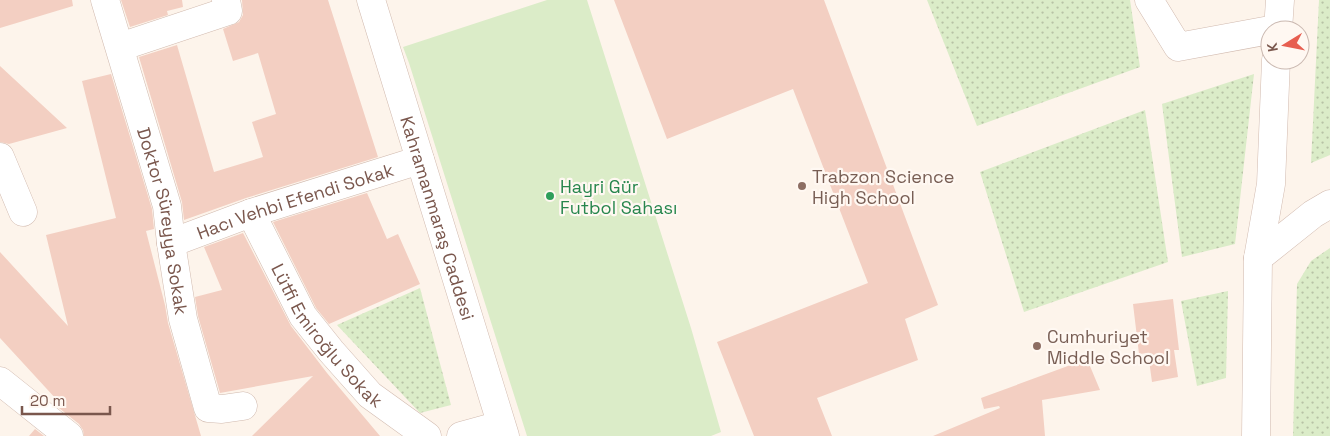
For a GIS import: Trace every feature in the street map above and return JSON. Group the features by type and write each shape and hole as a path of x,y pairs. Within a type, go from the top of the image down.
{"street":[{"name":"Doktor Süreyya Sokak","path":"105,0 167,206 183,319 208,408 222,409 243,406"},
{"path":"120,47 228,12 226,0"},
{"name":"Kahramanmaraş Caddesi","path":"371,0 503,430"},
{"path":"1149,0 1178,47 1260,32"},
{"path":"1276,20 1280,0"},
{"path":"1256,436 1258,258 1271,184 1276,70"},
{"path":"0,157 23,212"},
{"name":"Hacı Vehbi Efendi Sokak","path":"171,243 251,213 420,160"},
{"path":"1258,258 1313,214 1330,204"},
{"name":"Lütfi Emiroğlu Sokak","path":"251,213 303,316 331,352 370,395 427,436"},
{"path":"0,381 69,436"},
{"path":"461,436 503,430"}],"green space":[{"name":"Hayri Gür Futbol Sahası","path":"547,0 587,0 691,328 721,432 711,436 527,436 403,47"},
{"path":"927,0 1130,0 1140,67 977,126"},
{"path":"1319,0 1330,0 1330,155 1311,163"},
{"path":"1254,74 1235,244 1182,257 1162,104"},
{"path":"1145,110 1168,262 1024,312 980,172"},
{"path":"1330,248 1330,436 1293,436 1297,284 1311,261"},
{"path":"420,288 451,405 420,413 337,325"},
{"path":"1228,291 1226,378 1197,386 1181,301"}],"building":[{"path":"0,0 72,0 73,6 0,28"},
{"path":"121,0 182,0 183,7 167,11 168,15 130,27"},
{"path":"242,0 328,0 378,157 246,198 184,220 182,202 139,57 177,45 214,172 263,157 252,122 276,114 258,53 233,61 223,29 239,22 243,15"},
{"path":"614,0 824,0 938,305 905,319 918,360 817,398 832,436 754,436 717,342 868,283 793,89 667,139"},
{"path":"0,66 67,128 9,144 0,142"},
{"path":"111,74 152,209 154,229 146,231 168,323 201,436 84,436 79,424 54,404 57,400 0,338 0,252 68,326 46,235 116,218 82,81"},
{"path":"367,193 387,239 398,234 420,284 329,324 316,308 273,222"},
{"path":"243,233 291,326 327,373 380,436 252,436 313,376 220,393 198,316 195,297 222,290 204,247"},
{"path":"1173,299 1179,350 1174,350 1178,377 1152,382 1148,353 1139,354 1133,304"},
{"path":"1087,359 1100,390 1042,400 1045,436 933,436 1000,408 999,406 984,409 981,398"},
{"path":"35,429 44,436 29,436"}],"place":[{"name":"Trabzon Science High School","path":"802,186"},
{"name":"Hayri Gür Futbol Sahası","path":"550,196"},
{"name":"Cumhuriyet Middle School","path":"1037,346"}]}
